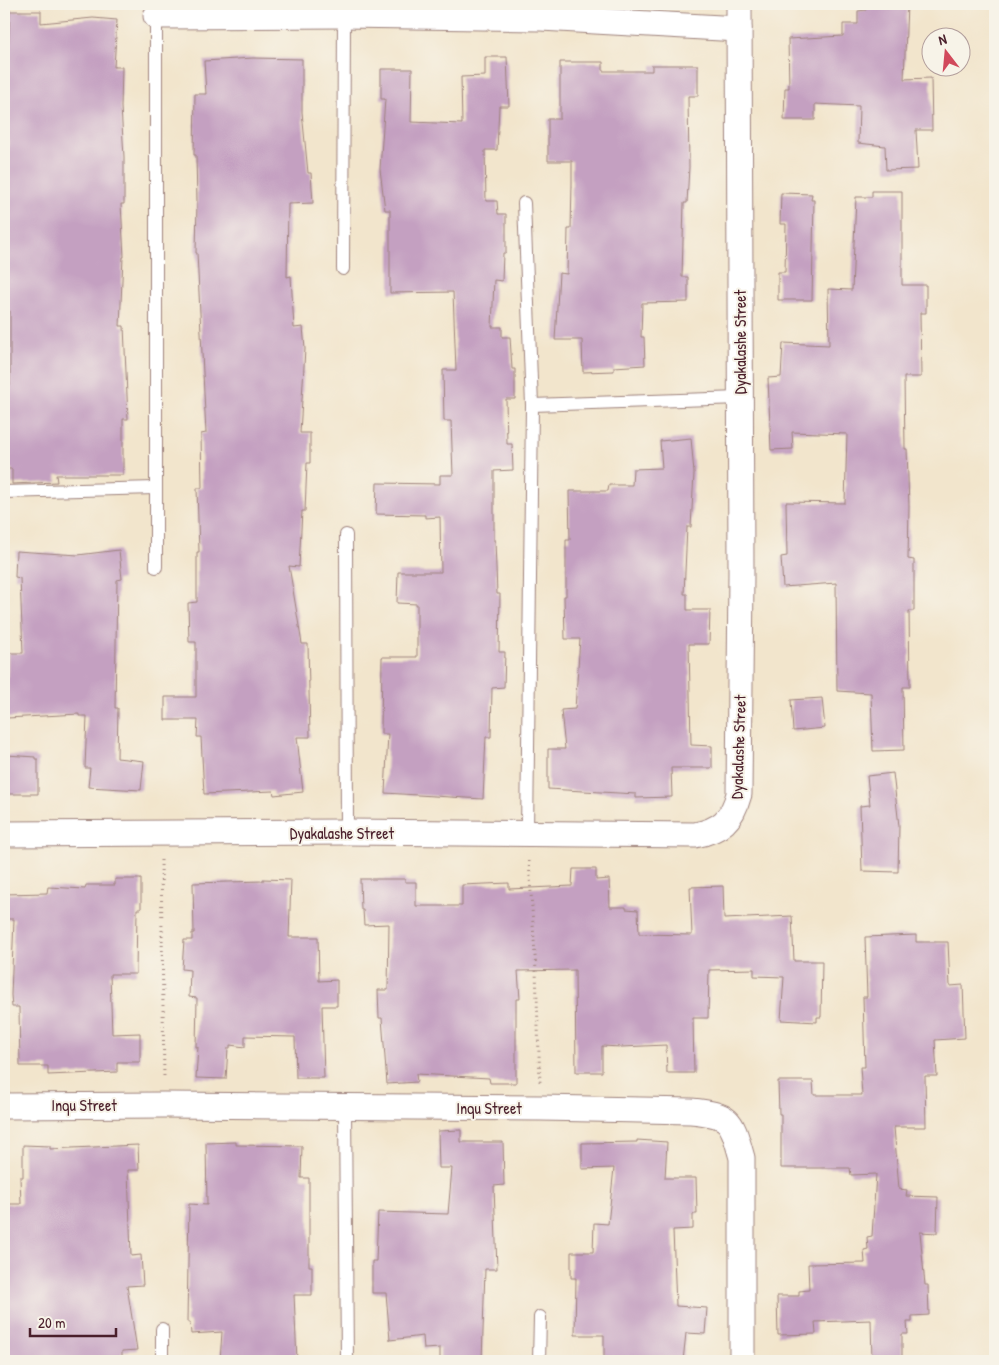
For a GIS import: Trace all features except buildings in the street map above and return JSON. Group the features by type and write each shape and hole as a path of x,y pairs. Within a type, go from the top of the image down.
{"street":[{"name":"Dyakalashe Street","path":"4,834 347,832 695,836 710,832 730,817 735,809 739,794 741,573 739,4"},
{"path":"156,16 344,15 541,18 739,29"},
{"name":"Inqu Street","path":"4,1106 164,1105 541,1108 715,1114 727,1120 735,1131 742,1158 742,1361"}],"lane":[{"path":"343,269 344,15"},
{"path":"156,16 156,567"},
{"path":"524,203 532,406 527,834"},
{"path":"532,406 740,398"},
{"path":"4,492 156,488"},
{"path":"346,535 347,832"},
{"path":"345,1107 348,1361"},
{"path":"539,1361 540,1317"},
{"path":"162,1329 162,1361"}],"path":[{"path":"161,833 164,1105"},
{"path":"527,834 536,971 541,1108"}]}
